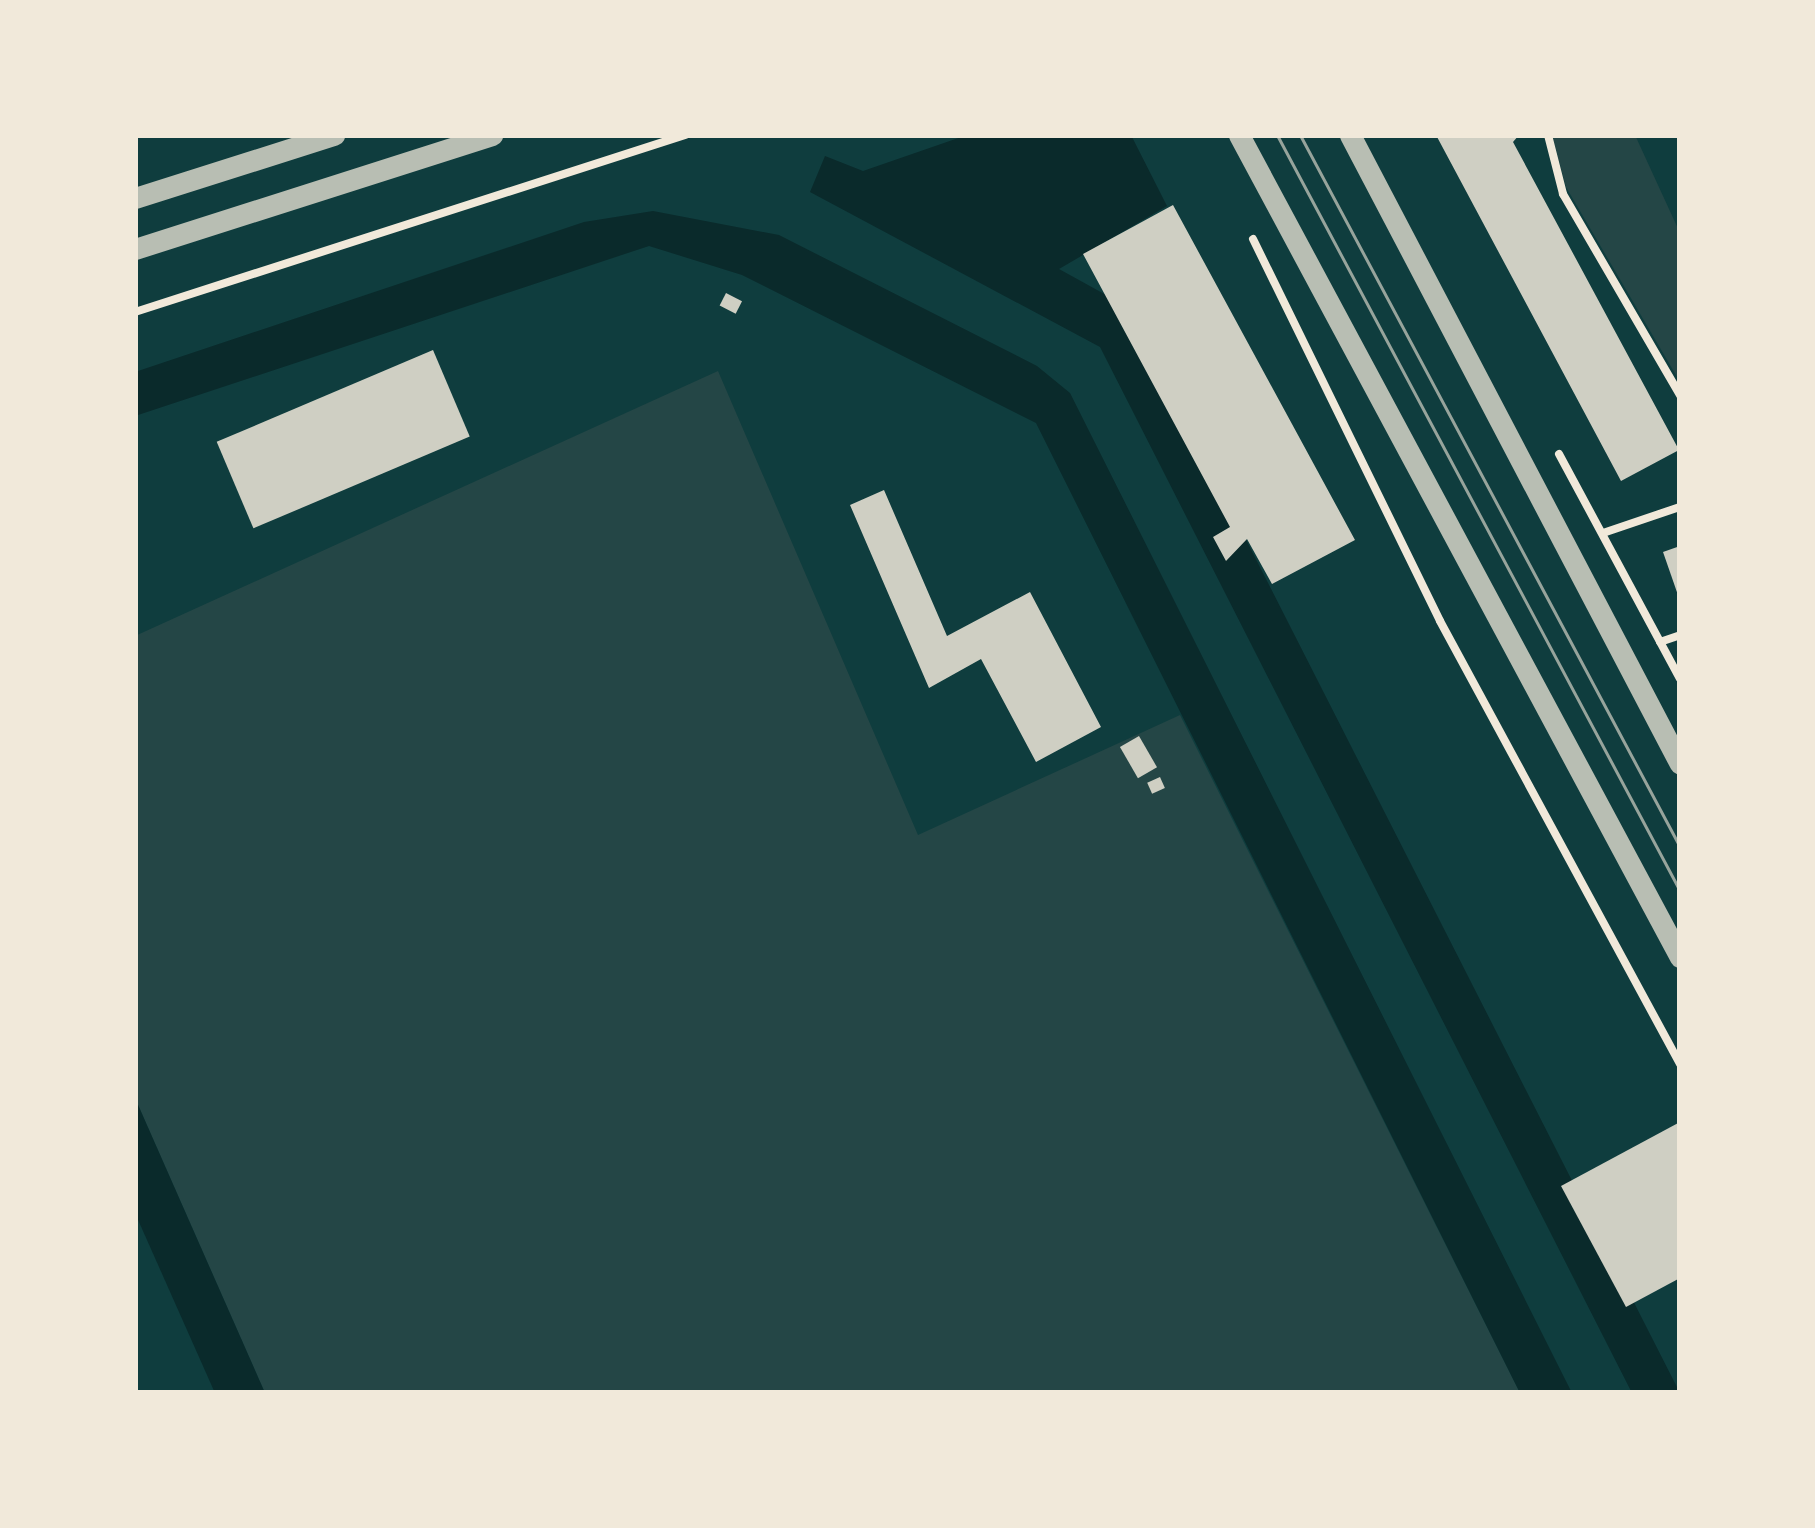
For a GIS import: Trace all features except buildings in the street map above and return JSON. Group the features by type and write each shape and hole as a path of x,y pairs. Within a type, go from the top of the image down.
{"street":[{"path":"135,198 334,135"},
{"path":"135,249 493,135"},
{"path":"1239,135 1680,957"},
{"path":"1350,135 1680,764"}],"path":[{"path":"135,312 685,135"},
{"path":"1548,135 1564,194 1680,395"},
{"path":"1244,220 1440,621 1680,1064"},
{"path":"1603,533 1680,507"},
{"path":"1660,642 1680,635"}],"shaded area":[{"path":"967,135 1131,135 1167,206 1059,269 1117,301 1148,347 1680,1393 1632,1393 1100,347 810,192 825,156 863,171"},
{"path":"1552,135 1635,135 1680,233 1680,382 1566,187"},
{"path":"653,211 779,235 1037,366 1070,393 1572,1393 1520,1393 1036,423 742,275 649,246 135,416 135,372 584,222"},
{"path":"718,371 918,835 1180,715 1520,1393 265,1393 135,1098 135,636"},
{"path":"135,1098 265,1393 215,1393 135,1213"}],"tram line":[{"path":"1277,135 1680,891"},
{"path":"1300,135 1680,847"}]}
